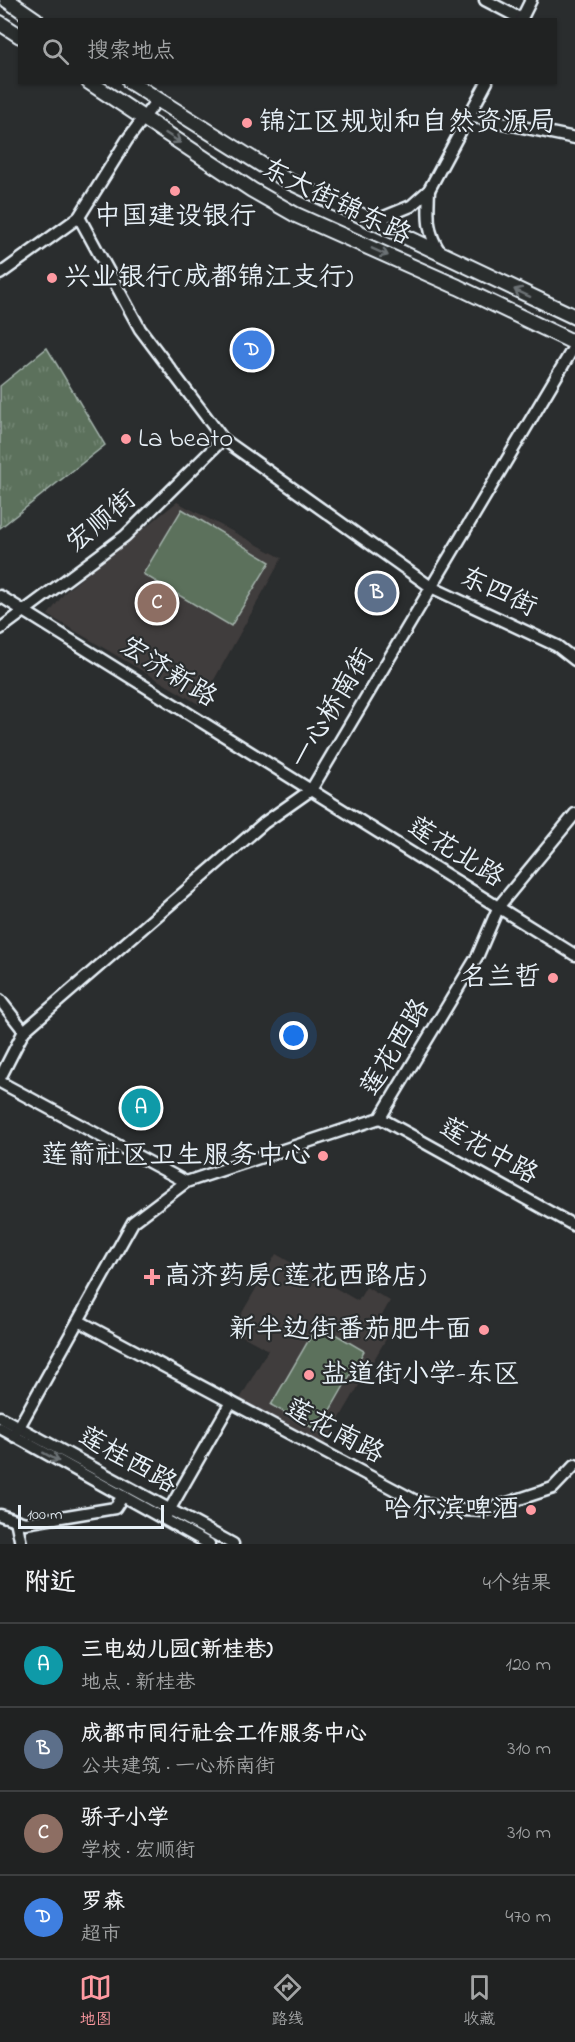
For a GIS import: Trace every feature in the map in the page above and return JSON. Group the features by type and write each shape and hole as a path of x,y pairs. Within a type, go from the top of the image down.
{"main road":[{"path":"7,0 33,18"},
{"path":"0,23 18,35"},
{"name":"东大街锦东路","path":"92,84 252,190 296,215 433,276 575,344"},
{"name":"东大街锦东路","path":"133,84 286,180 351,213 575,317"},
{"path":"341,235 351,213"},
{"path":"433,276 442,256"}],"street":[{"path":"485,0 519,18"},
{"path":"522,18 531,0"},
{"path":"371,222 411,206 429,190 486,84"},
{"path":"0,274 79,217 142,118 157,100"},
{"path":"469,116 575,138"},
{"path":"429,190 427,223 432,241 442,256"},
{"name":"东四街","path":"79,217 140,329 223,438 431,588 557,646 575,660"},
{"name":"一心桥南街","path":"0,1080 24,1030 264,823 311,790 575,344"},
{"name":"宏顺街","path":"0,629 27,612 125,536 223,438"},
{"name":"宏济新路","path":"0,596 311,790"},
{"name":"莲花北路","path":"311,790 575,955"},
{"name":"莲花西路","path":"16,1432 133,1222 186,1182 380,1118 478,955 499,906 575,814"},
{"path":"0,1000 24,1030"},
{"path":"0,1080 186,1182"},
{"name":"莲花中路","path":"380,1118 575,1226"},
{"name":"莲花南路","path":"79,1321 414,1500 445,1509 483,1511 553,1488 575,1465"},
{"path":"167,1514 231,1402"},
{"name":"莲桂西路","path":"0,1417 16,1432 123,1496 233,1544"},
{"name":"莲桂西路","path":"0,1428 16,1432 167,1514 209,1544"},
{"path":"0,1515 25,1523 115,1508 123,1496"},
{"path":"16,1520 21,1544"}],"shaded area":[{"path":"177,502 282,558 200,705 48,615 66,591"},
{"name":"盐道街小学-东区","path":"276,1254 358,1301 366,1287 390,1301 380,1319 393,1327 323,1447 240,1399 268,1350 232,1330"}],"green space":[{"path":"47,348 105,445 0,528 0,386"},
{"path":"182,509 270,562 231,626 143,574"},
{"path":"318,1324 364,1351 318,1431 271,1405"}],"place":[{"name":"锦江区规划和自然资源局","path":"247,123"},
{"name":"中国建设银行","path":"175,191"},
{"name":"兴业银行(成都锦江支行)","path":"52,278"},
{"name":"罗森","path":"252,350"},
{"name":"La beato","path":"126,439"},
{"name":"成都市同行社会工作服务中心","path":"377,593"},
{"name":"骄子小学","path":"157,603"},
{"name":"名兰哲","path":"553,978"},
{"name":"三电幼儿园(新桂巷)","path":"141,1108"},
{"name":"莲箭社区卫生服务中心","path":"323,1156"},
{"name":"高济药房(莲花西路店)","path":"152,1277"},
{"name":"新半边街番茄肥牛面","path":"484,1330"},
{"name":"盐道街小学-东区","path":"309,1375"},
{"name":"哈尔滨啤酒","path":"531,1510"}]}
